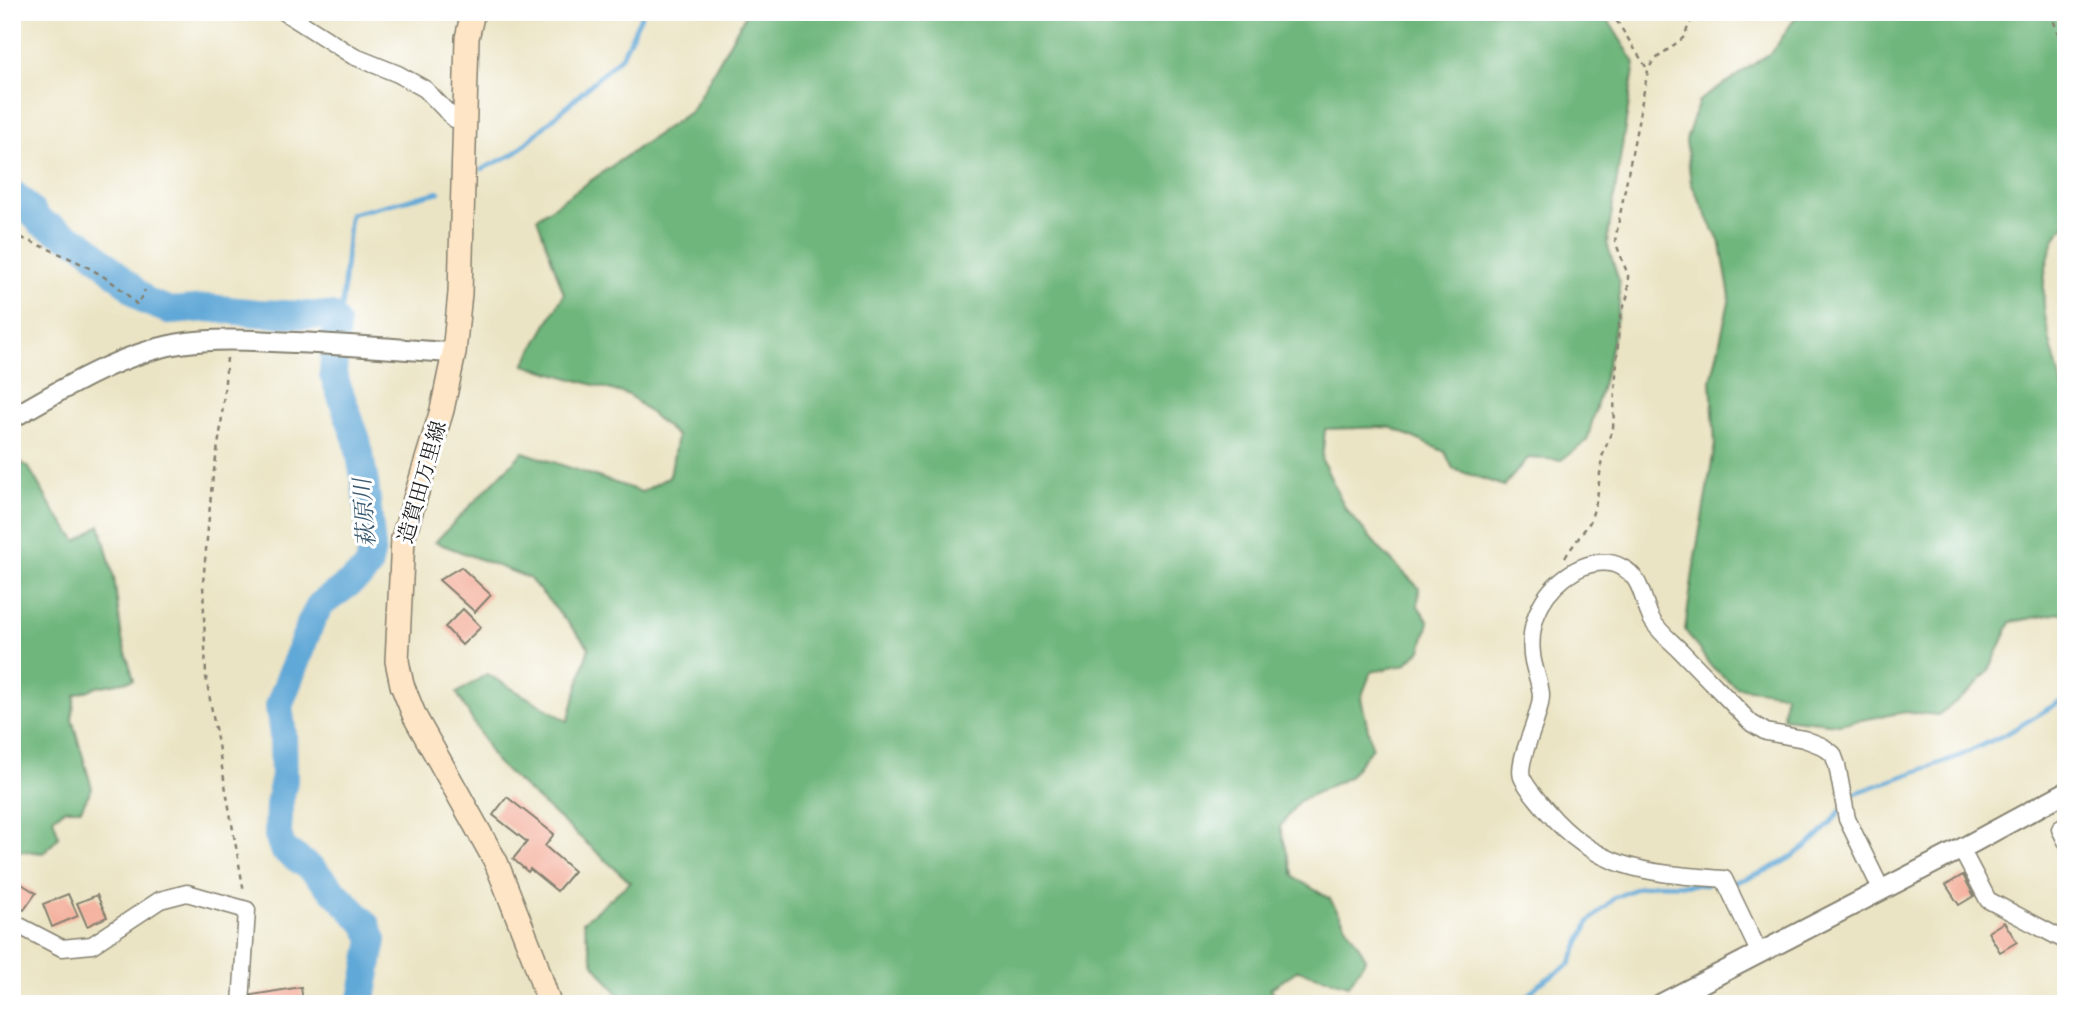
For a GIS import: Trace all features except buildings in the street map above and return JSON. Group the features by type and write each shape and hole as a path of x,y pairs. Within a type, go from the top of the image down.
{"main road":[{"name":"造賀田万里線","path":"473,12 467,38 460,293 454,353 442,410 402,538 397,661 402,685 415,717 495,862 550,1004"}],"street":[{"path":"284,12 353,56 398,74 425,89 454,119 464,120"},
{"path":"12,418 117,362 176,344 228,339 454,353"},
{"path":"1759,952 1724,879 1658,874 1622,866 1580,842 1558,824 1522,777 1521,766 1539,711 1541,694 1532,654 1532,632 1539,607 1550,590 1584,566 1607,562 1631,573 1640,587 1652,621 1751,723 1766,732 1804,739 1833,754 1838,765 1847,819 1881,889"},
{"path":"1661,1004 1695,996 1759,952 2066,792"},
{"path":"2066,825 2060,829 2066,841"},
{"path":"1961,849 1988,900 2066,940"},
{"path":"12,922 62,948 92,945 160,900 187,892 247,909 242,1004"}],"path":[{"path":"1611,12 1648,70"},
{"path":"1569,575 1559,565 1590,522 1597,499 1602,457 1614,428 1619,322 1628,294 1628,275 1615,241 1648,70 1653,61 1683,38 1695,12"},
{"path":"2050,12 2066,53"},
{"path":"12,234 76,260 126,292 137,305 145,290"},
{"path":"228,339 221,427 212,483 204,570 206,677 247,909"}],"green space":[{"path":"747,12 1603,12 1635,63 1607,243 1619,281 1619,306 1608,363 1587,441 1561,460 1528,458 1504,486 1453,469 1445,452 1390,427 1325,429 1322,460 1345,508 1379,548 1419,588 1418,606 1429,622 1421,650 1404,665 1371,672 1361,698 1372,747 1349,777 1299,801 1280,827 1294,877 1330,899 1366,958 1349,985 1298,970 1270,989 1286,1004 626,1004 594,964 583,922 630,882 496,762 457,693 487,674 568,721 589,647 529,578 435,542 523,452 642,492 670,476 677,436 629,395 524,365 564,294 537,218 691,111"},
{"path":"1799,12 2066,12 2066,224 2052,246 2045,273 2044,307 2050,340 2066,394 2066,612 2011,622 1989,671 1969,692 1938,715 1906,712 1838,724 1783,718 1785,694 1736,687 1710,665 1685,630 1715,444 1711,381 1730,297 1721,245 1691,183 1686,140 1699,101 1773,51"},
{"path":"12,455 29,468 54,511 77,541 100,525 114,578 122,639 134,680 97,687 75,695 72,719 92,788 81,809 65,809 53,818 59,837 44,853 12,850"}],"waterway":[{"path":"482,169 514,154 622,56 643,12"},
{"path":"336,324 342,304 350,214 439,192"},
{"name":"萩原川","path":"12,193 40,222 85,245 147,302 171,311 208,308 331,316 336,324 333,374 357,440 372,548 368,567 362,574 320,605 279,706 284,780 279,805 278,835 283,849 312,869 367,925 373,940 361,1004"},
{"path":"1848,798 1850,795 1957,757 2008,733 2066,698"},
{"path":"1730,883 1762,873 1792,857 1818,836 1840,811"},
{"path":"1519,1004 1539,984 1570,964 1589,922 1614,898 1637,888 1656,884 1707,885"}]}
